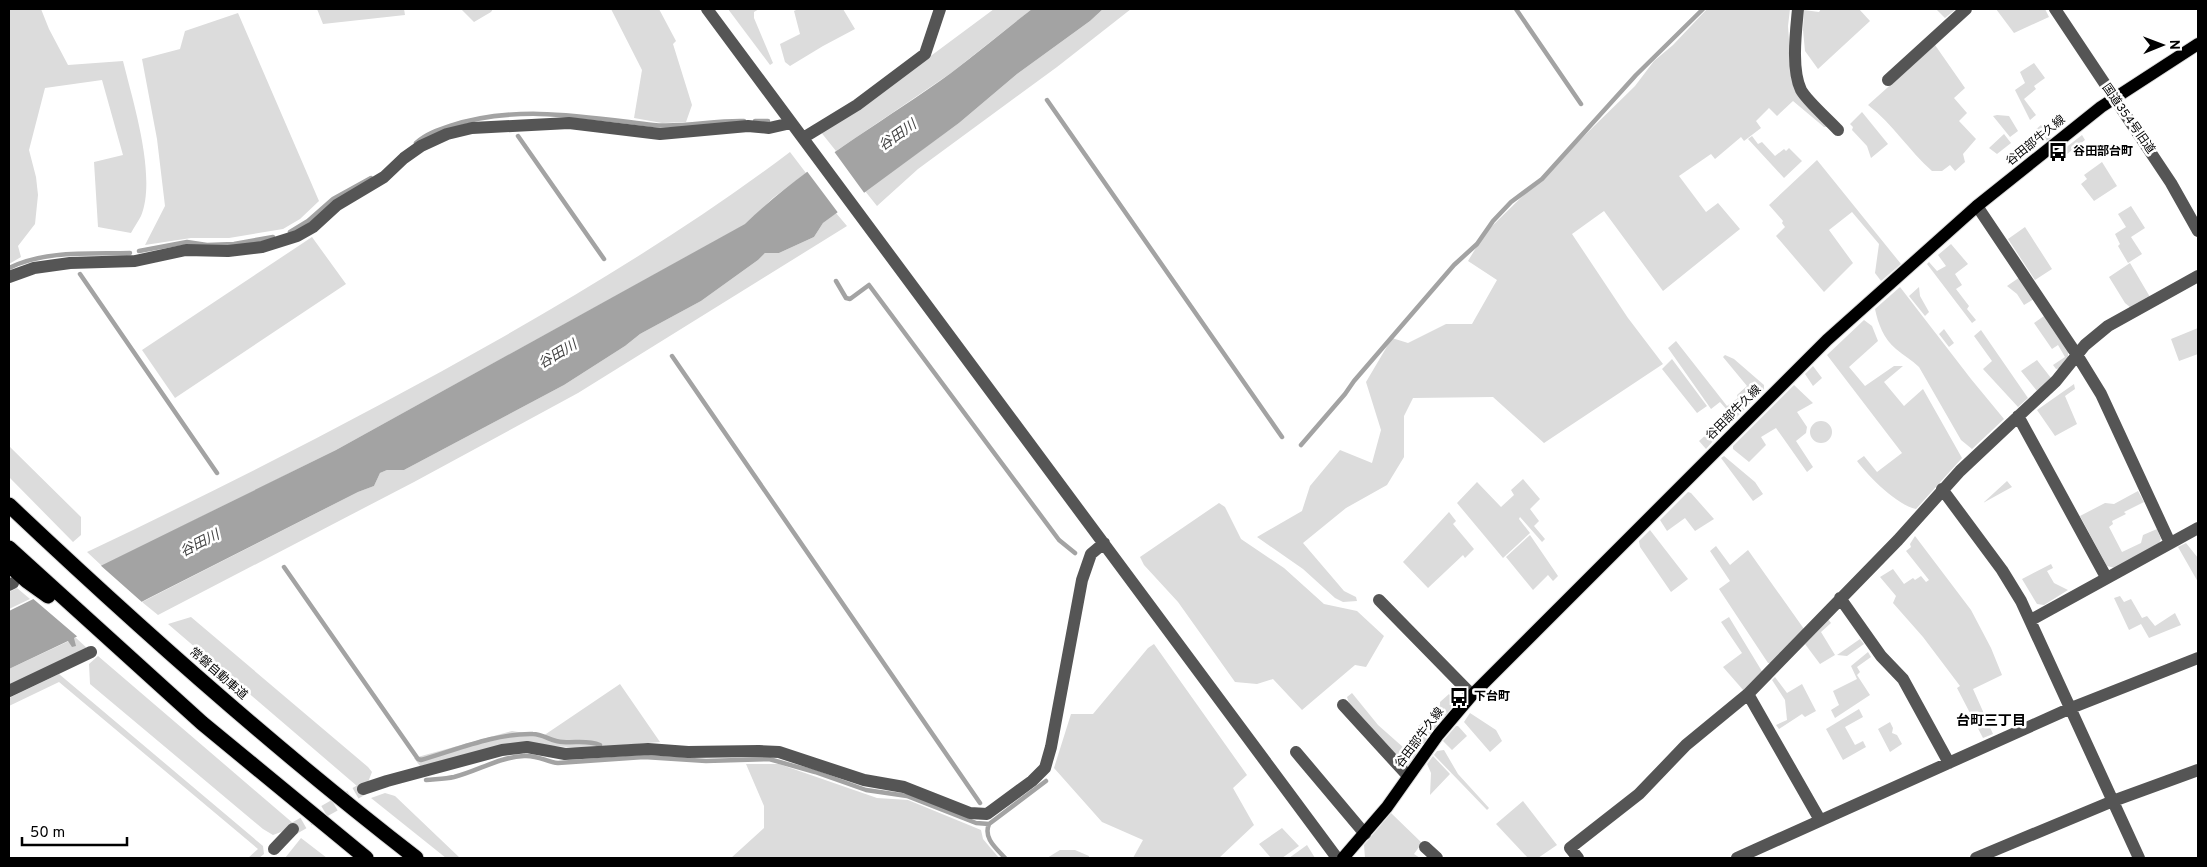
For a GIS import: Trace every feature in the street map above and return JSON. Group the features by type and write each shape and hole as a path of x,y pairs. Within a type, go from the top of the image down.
{"highway":[{"name":"常磐自動車道","path":"9,504 136,623 321,782 416,858"},
{"path":"9,548 22,581"},
{"path":"9,565 22,581 91,624 202,723 366,858"}],"main road":[{"name":"谷田部牛久線","path":"1343,858 1365,834 1438,735 1472,695 1794,372 1977,206 2113,98 2198,44"}],"street":[{"path":"707,9 1337,858"},
{"path":"804,140 857,105 925,54 940,9"},
{"path":"1798,9 1796,53 1798,78 1802,90 1838,130"},
{"path":"1888,80 1966,9"},
{"name":"国道354号旧道","path":"2055,9 2113,98 2172,183 2198,231"},
{"path":"9,277 34,268 70,263 135,261 186,250 228,251 262,247 297,236 314,226 337,205 384,177 404,158 421,146 448,134 472,128 569,123 660,134 748,126 769,128 791,123"},
{"path":"1977,206 2101,394 2170,543"},
{"path":"1578,858 1570,848 1638,794 1686,745 1748,694 1898,540 1942,489 2056,381 2085,344 2108,326 2198,276"},
{"path":"2018,416 2106,577"},
{"path":"1942,489 2011,582 2072,708 2139,858"},
{"path":"2031,620 2198,528"},
{"path":"363,789 387,780 502,750 527,747 565,754 648,749 688,752 759,751 779,752 864,780 904,787 970,813 987,814 1032,781 1045,768 1051,747 1082,580 1091,554 1104,543"},
{"path":"1840,598 1881,656 1903,679 1949,763"},
{"path":"1379,600 1472,695"},
{"path":"9,691 91,652"},
{"path":"1737,858 2072,708 2198,658"},
{"path":"1748,694 1820,820"},
{"path":"1343,706 1408,776"},
{"path":"1296,752 1365,834"},
{"path":"1976,858 2113,801 2198,770"},
{"path":"274,849 293,830"},
{"path":"1425,847 1436,858"}],"shaded area":[{"path":"9,9 41,9 68,65 123,61 142,139 146,181 145,200 141,216 131,233 98,227 94,162 123,155 102,80 45,88 29,150 36,177 38,195 35,224 18,246 21,257 9,264"},
{"path":"317,9 404,9 405,15 323,24"},
{"path":"461,9 493,9 474,22"},
{"path":"611,9 659,9 676,41 673,44 692,105 686,122 662,123 634,118 642,70"},
{"path":"728,9 759,9 754,12 754,18 773,63 770,65"},
{"path":"798,9 843,9 855,29 790,66 785,62 780,44 800,34 794,11"},
{"path":"994,9 1032,9 951,73 836,151 820,131 866,104"},
{"path":"1103,9 1131,9 1057,67 918,169 877,206 865,191 959,123 1017,74 1090,21"},
{"path":"1707,9 1790,9 1788,26 1792,81 1830,127 1824,127 1793,101 1777,116 1769,108 1756,121 1761,128 1744,141 1741,137 1715,159 1711,154 1679,176 1706,212 1718,203 1740,229 1663,291 1604,211 1572,234 1628,318 1663,364 1544,443 1493,397 1413,398 1404,416 1404,457 1387,485 1346,508 1303,543 1344,591 1356,597 1357,601 1343,602 1335,598 1303,569 1257,537 1302,511 1310,486 1340,450 1372,463 1381,430 1366,382 1392,338 1408,343 1446,324 1472,324 1497,280 1468,261 1485,233 1635,86 1654,61 1673,45"},
{"path":"1821,9 1859,9 1870,21 1818,69 1805,51 1804,10 1819,12"},
{"path":"1936,9 1956,9 1945,18"},
{"path":"1996,9 2045,9 2049,17 2014,33"},
{"path":"238,13 319,201 300,219 283,229 229,238 191,238 145,245 165,206 157,139 142,59 180,49 185,31"},
{"path":"1935,45 1965,88 1954,98 1967,113 1959,121 1976,139 1963,154 1965,162 1955,171 1950,165 1942,171 1932,171 1877,112 1868,105"},
{"path":"2034,63 2045,78 2034,86 2036,89 2024,99 2036,115 2030,120 2015,90 2025,83 2020,72"},
{"path":"1862,112 1888,144 1871,158 1867,146 1852,130 1853,127 1850,124"},
{"path":"1993,116 2009,116 2018,131 2010,137"},
{"path":"2041,125 2051,138 2046,141 2034,131"},
{"path":"2004,134 2011,143 1997,154 1989,148"},
{"path":"2082,135 2085,140 2067,154 2064,149"},
{"path":"1752,136 1758,144 1762,142 1775,156 1784,149 1786,151 1789,148 1802,161 1784,178 1748,139"},
{"path":"790,152 806,173 773,198 746,224 336,450 102,566 87,552 297,448 503,337 650,249 721,202"},
{"path":"1817,160 1901,264 1881,281 1875,273 1879,244 1852,212 1829,230 1853,263 1824,292 1776,236 1785,227 1782,223 1783,221 1769,205"},
{"path":"2102,162 2117,186 2094,201 2081,184 2087,179 2084,175"},
{"path":"2131,206 2145,228 2131,237 2142,254 2128,263 2118,246 2120,244 2115,234 2126,227 2118,214"},
{"path":"836,213 847,226 578,393 414,482 158,615 142,602 358,492 374,486 380,473 387,470 404,470 564,385 625,346 640,334 701,301 765,253 779,253 814,237 823,223"},
{"path":"2025,227 2052,269 2035,280 2008,239"},
{"path":"312,237 346,284 175,398 142,350"},
{"path":"1951,244 1968,264 1955,274 1962,285 1956,289 1969,306 1967,309 1976,320 1972,323 1927,264 1929,262 1937,271 1946,266 1938,255"},
{"path":"2130,263 2150,297 2131,308 2125,303 2109,277"},
{"path":"2020,277 2034,299 2024,305 2017,294 2007,286"},
{"path":"1900,287 2004,419 1972,449 1961,440 1919,367 1892,345 1882,331 1875,309"},
{"path":"1919,287 1920,296 1929,312 1925,316 1909,296"},
{"path":"2044,316 2068,350 2068,360 2061,368 2056,369 2053,365 2065,357 2058,345 2052,349 2034,323"},
{"path":"1864,320 1872,326 1878,341 1849,367 1865,386 1894,366 1903,366 1884,382 1904,406 1923,389 1962,458 1916,509 1892,496 1857,461 1864,456 1877,472 1902,453 1827,355"},
{"path":"2198,328 2198,354 2179,361 2171,339"},
{"path":"1944,329 1954,343 1949,347 1939,334"},
{"path":"1981,330 2028,398 2018,407 1983,369 1992,361 1974,336"},
{"path":"1676,341 1727,406 1738,398 1737,395 1747,386 1723,357 1725,355 1734,359 1764,385 1764,389 1735,419 1720,402 1711,409 1668,348"},
{"path":"1672,359 1707,406 1697,413 1662,369"},
{"path":"2037,360 2051,378 2037,391 2021,371"},
{"path":"1813,366 1822,378 1813,386 1805,374"},
{"path":"2074,384 2075,389 2065,396 2077,424 2055,436 2037,410"},
{"path":"1794,385 1813,403 1797,412 1807,427 1806,433 1796,441 1813,467 1807,472 1776,428 1761,437 1766,445 1749,462 1733,449 1733,446"},
{"path":"1821,421 1829,424 1832,432 1829,440 1821,443 1813,440 1810,432 1813,424"},
{"path":"1717,425 1722,431 1706,449 1699,441"},
{"path":"9,446 81,517 81,535 73,542 9,477"},
{"path":"1724,456 1755,482 1763,494 1753,501 1721,458"},
{"path":"1523,479 1540,499 1530,509 1539,521 1534,526 1545,539 1542,542 1520,517 1519,519 1530,533 1503,558 1457,503 1477,482 1501,507 1514,495 1511,490"},
{"path":"2007,481 2012,487 1983,503"},
{"path":"2138,491 2144,502 2124,512 2126,514 2112,521 2113,524 2109,527 2122,552 2141,543 2143,535 2157,529 2161,539 2159,543 2115,568 2107,566 2080,516 2105,503 2114,504"},
{"path":"1688,492 1714,519 1695,531 1685,518 1667,531 1660,520"},
{"path":"1219,503 1225,507 1241,539 1284,568 1324,604 1357,611 1384,636 1366,667 1355,665 1302,710 1273,679 1257,684 1235,682 1178,602 1144,565 1140,557"},
{"path":"1449,512 1456,521 1453,524 1474,549 1465,558 1463,555 1428,588 1403,562"},
{"path":"1650,530 1688,579 1671,592 1640,547 1639,541"},
{"path":"1530,535 1558,576 1553,581 1548,575 1533,590 1506,557"},
{"path":"1915,536 1971,610 1991,648 2002,675 1973,689 1993,734 1983,738 1957,688 1960,686 1923,637 1893,603 1896,596 1880,577 1893,569 1904,584 1913,578 1915,580 1921,576 1926,582 1929,580 1906,551 1911,547 1910,544"},
{"path":"2186,543 2198,558 2198,582 2178,547"},
{"path":"1716,546 1730,565 1748,550 1804,629 1771,663 1768,663 1719,589 1730,581 1710,551"},
{"path":"2051,564 2053,568 2047,571 2054,583 2068,590 2044,605 2037,604 2022,579"},
{"path":"17,588 30,599 9,609 9,592"},
{"path":"2120,596 2124,602 2131,599 2142,618 2147,616 2155,626 2175,613 2181,625 2149,638 2141,624 2129,630 2114,598"},
{"path":"191,617 368,767 372,772 368,782 357,786 168,624"},
{"path":"1729,617 1763,673 1744,691 1723,667 1742,653 1721,622"},
{"path":"1828,619 1831,623 1821,632 1835,655 1820,664 1805,644"},
{"path":"75,637 88,649 9,686 9,669 69,641 75,646 73,639"},
{"path":"1860,639 1864,644 1847,656 1837,655"},
{"path":"1154,644 1247,775 1233,788 1254,825 1219,858 1133,858 1143,840 1102,822 1054,768 1071,714 1093,714 1148,648"},
{"path":"1868,652 1871,657 1857,667 1860,672 1857,675 1870,695 1835,718 1831,710 1839,705 1833,691 1857,679 1851,666"},
{"path":"98,656 294,824 273,835 263,829 90,684 89,664"},
{"path":"59,674 263,846 264,854 259,858 248,858 258,849 59,682 9,706 9,698"},
{"path":"1775,677 1787,693 1802,684 1816,711 1805,717 1802,714 1779,729 1776,725 1787,720 1785,700 1772,680"},
{"path":"620,684 660,742 585,748 519,744 420,766 414,758 512,731 543,736"},
{"path":"1352,693 1378,725 1404,748 1421,730 1417,727 1433,715 1440,702 1449,694 1456,702 1408,767 1351,709 1347,697"},
{"path":"1859,709 1863,717 1845,727 1855,745 1863,741 1866,747 1843,760 1826,729"},
{"path":"1470,713 1496,730 1502,741 1490,752 1464,722"},
{"path":"1890,722 1893,728 1892,733 1897,735 1902,744 1890,752 1878,729"},
{"path":"1456,726 1467,736 1452,750 1443,741"},
{"path":"1444,750 1458,774 1489,808 1487,810 1434,755 1437,751"},
{"path":"1433,756 1450,774 1430,795 1431,773 1427,764"},
{"path":"746,764 779,764 877,798 908,800 981,830 983,839 999,858 731,858 764,828 764,806"},
{"path":"385,793 395,796 460,858 446,858 371,798"},
{"path":"1523,801 1557,845 1538,858 1528,858 1496,824"},
{"path":"1391,813 1422,843 1414,854 1420,858 1365,858 1364,845"},
{"path":"1282,828 1299,846 1282,858 1271,858 1259,844"},
{"path":"301,838 327,858 285,858"},
{"path":"1307,845 1315,858 1289,858"},
{"path":"1060,850 1075,850 1089,856 1089,858 1047,858"}],"water":[{"name":"谷田川","path":"1032,9 1103,9 1090,21 1017,74 959,123 823,223 814,237 779,253 765,253 701,301 640,334 625,346 564,385 404,470 387,470 380,473 374,486 358,492 74,638 76,646 72,647 68,641 9,669 9,611 336,450 745,224 769,202 819,163 951,73"}],"pier":[{"path":"833,150 865,194 839,214 806,170"},
{"path":"99,564 143,603 79,638 31,597"}],"waterway":[{"path":"1516,9 1581,104"},
{"path":"1301,445 1454,265 1477,244 1493,221 1511,202 1542,179 1636,75 1703,9"},
{"path":"1047,100 1282,437"},
{"path":"416,143 428,135 450,126 500,115 551,114 664,126 744,121"},
{"path":"755,121 768,121"},
{"path":"518,136 604,259"},
{"path":"290,232 308,221 333,199 371,178"},
{"path":"139,251 187,242 207,245 234,244 273,237"},
{"path":"9,268 38,258 68,254 130,253"},
{"path":"80,274 217,473"},
{"path":"836,281 846,298 850,299 869,285 1059,540 1075,553"},
{"path":"672,356 980,803"},
{"path":"284,567 418,759 421,760 491,739 519,734 537,734 559,742 586,742 600,745"},
{"path":"426,780 454,777 506,759 524,756 558,763 644,757 706,761 769,759 815,772 866,790 907,796 976,823 989,824"},
{"path":"1005,858 994,847 989,838 989,824 1046,781"}],"tunnel":[{"path":"293,829 363,789"}],"place":[{"name":"谷田部台町","path":"2058,152"},
{"name":"下台町","path":"1459,697"}],"district":[{"name":"台町三丁目","path":"1991,721"}]}
